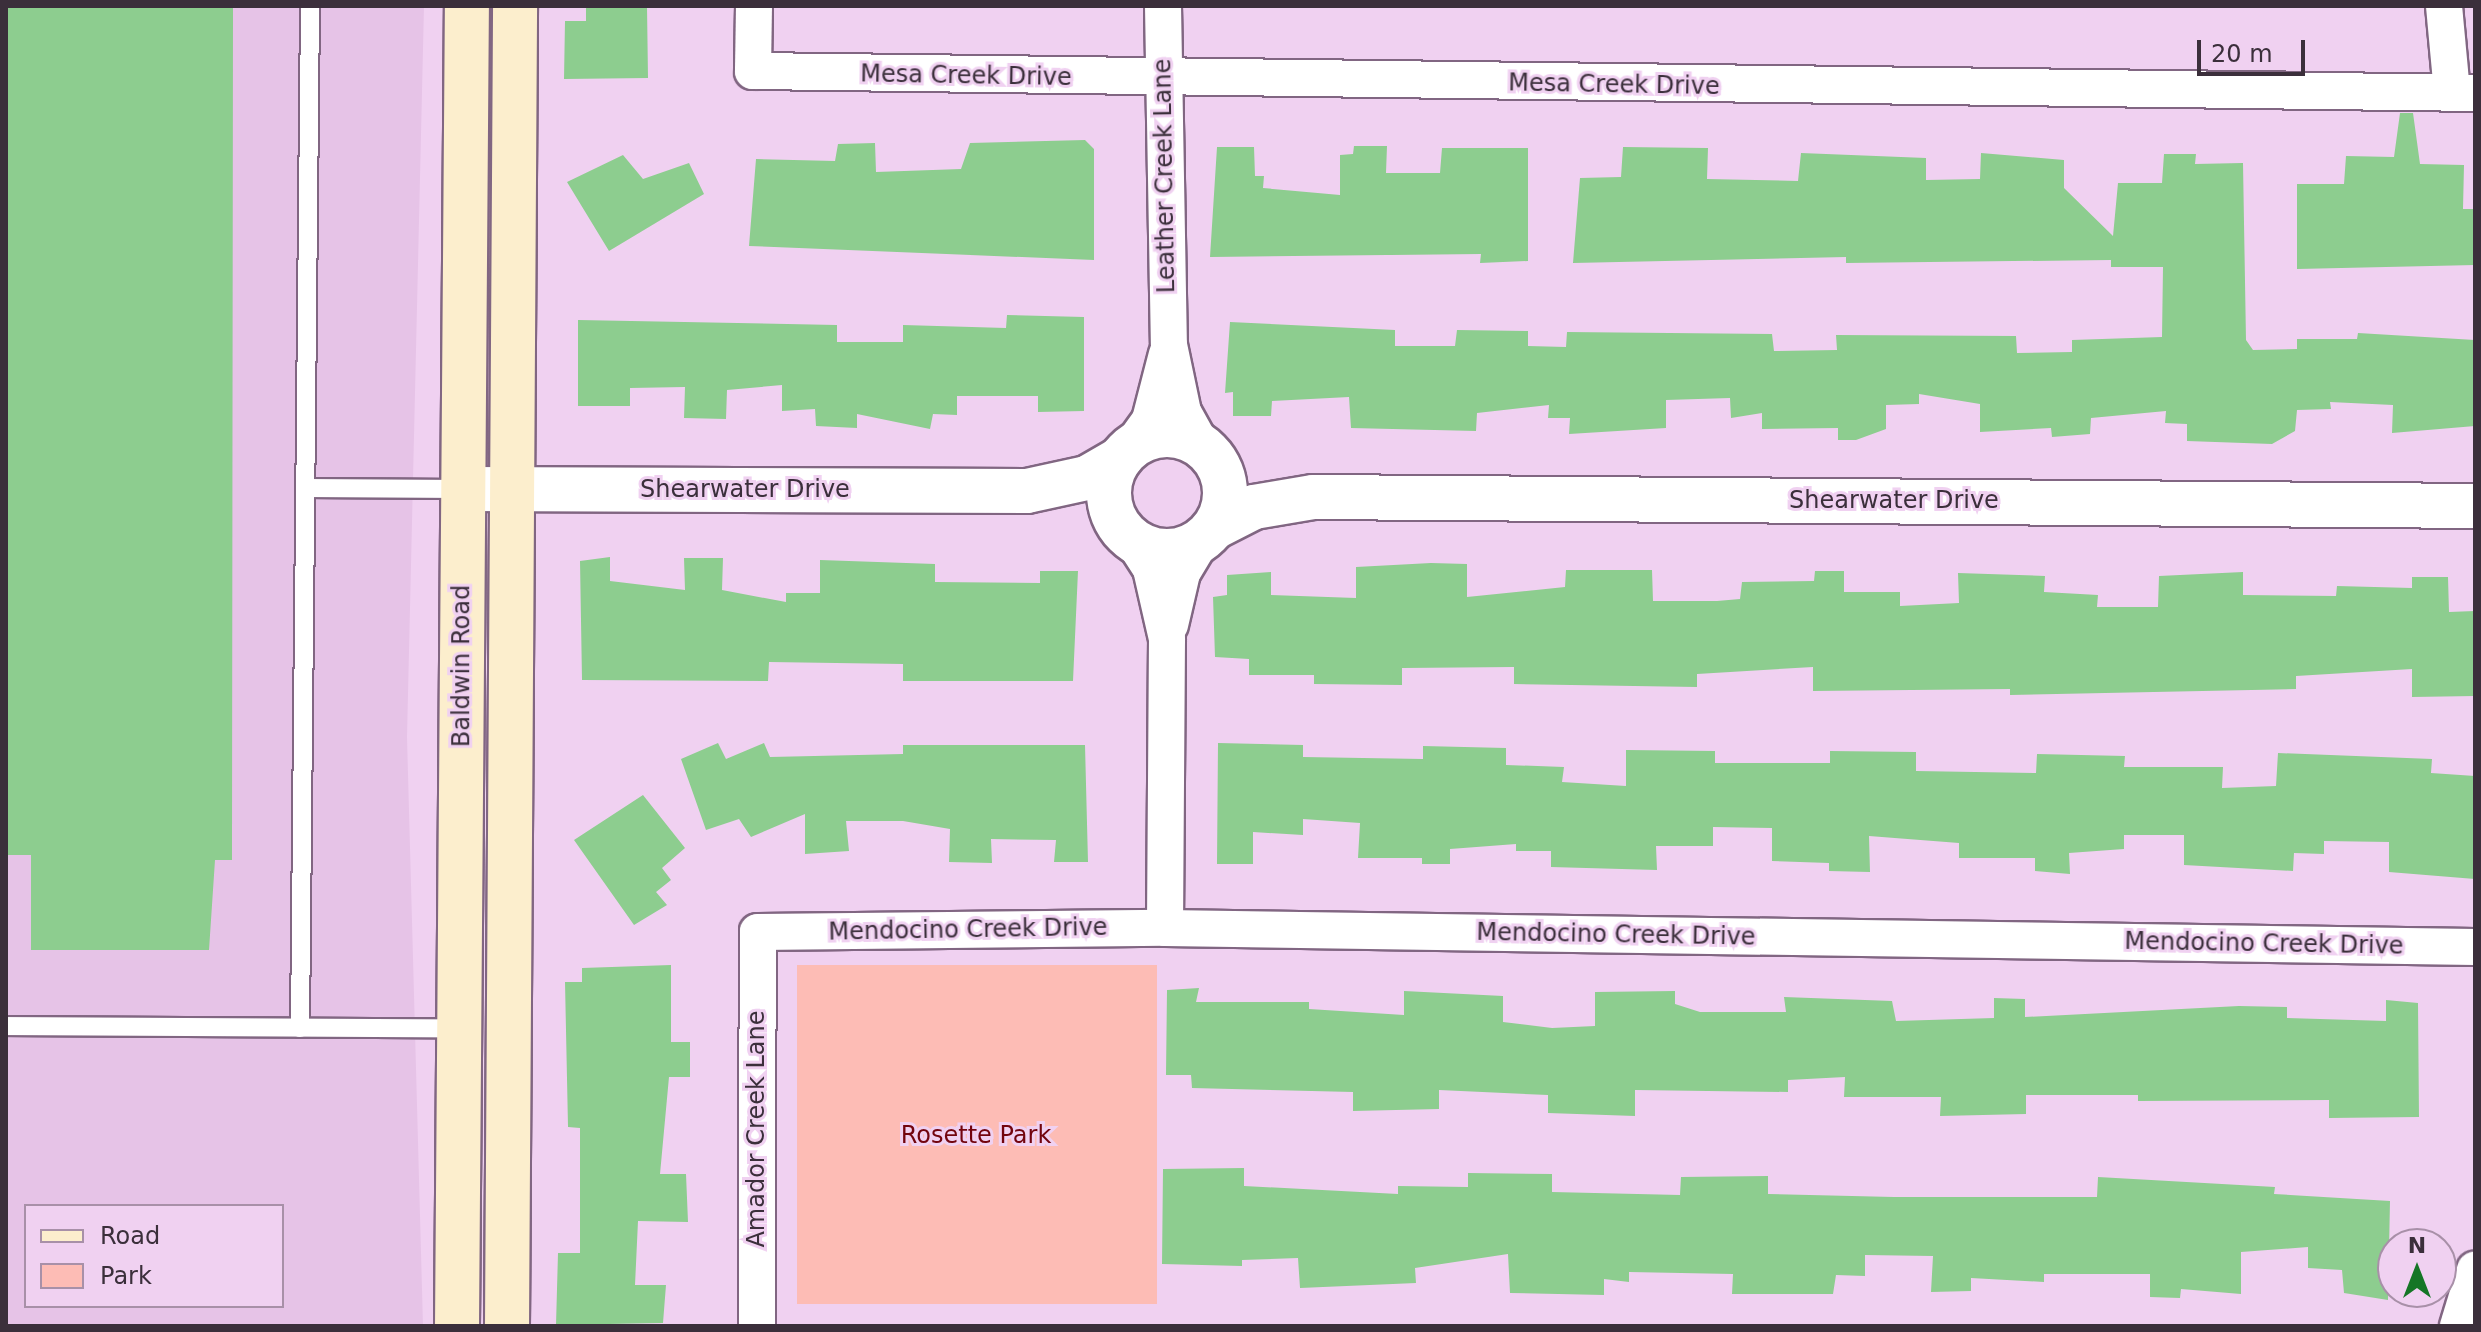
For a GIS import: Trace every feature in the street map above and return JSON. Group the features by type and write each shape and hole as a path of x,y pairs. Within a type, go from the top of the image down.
{"main road":[{"name":"Baldwin Road","path":"457,1326 467,6"},
{"name":"Baldwin Road","path":"507,1326 515,6"}],"street":[{"name":"Mesa Creek Drive","path":"754,6 753,71 1162,81 2464,93"},
{"name":"Leather Creek Lane","path":"1163,6 1169,345 1183,412 1208,452"},
{"path":"2444,6 2464,93"},
{"name":"Leather Creek Lane","path":"1126,452 1150,420 1169,345"},
{"path":"1165,928 1167,639 1182,573 1208,533 1226,492 1208,452 1167,434 1126,452 1109,493 1126,534 1151,569 1167,639"},
{"name":"Shearwater Drive","path":"463,489 1027,491 1087,478 1126,452"},
{"name":"Shearwater Drive","path":"1208,452 1313,497"},
{"name":"Shearwater Drive","path":"1027,491 1089,507 1126,534"},
{"name":"Shearwater Drive","path":"1208,533 1254,507 1313,497 2475,506"},
{"path":"1126,534 1168,551 1208,533"},
{"name":"Mendocino Creek Drive","path":"758,932 1165,928 2475,947"},
{"name":"Amador Creek Lane","path":"757,1326 758,932"},
{"path":"2458,1326 2475,1270"}],"lane":[{"path":"300,1028 310,6"},
{"path":"305,488 463,489"},
{"path":"6,1026 459,1028"}],"shaded area":[{"path":"6,6 424,6 407,737 423,1326 6,1326"}],"green space":[{"name":"Rosette Park","path":"797,965 1157,965 1157,1304 797,1304"}],"building":[{"path":"6,6 233,6 232,860 215,860 209,950 31,950 31,855 6,855"},
{"path":"647,6 648,78 564,79 565,21 586,21 586,7"},
{"path":"2400,113 2413,113 2420,164 2464,165 2463,209 2475,209 2475,265 2297,269 2297,184 2344,184 2346,156 2394,157"},
{"path":"1085,140 1094,149 1094,260 749,246 756,159 835,161 838,144 875,143 876,172 961,169 970,143"},
{"path":"1354,146 1387,146 1386,173 1440,173 1442,148 1528,148 1528,261 1480,263 1481,254 1210,257 1217,147 1254,147 1255,176 1264,176 1263,188 1340,195 1340,155 1353,154"},
{"path":"1623,147 1708,148 1707,179 1798,181 1801,153 1926,158 1926,180 1980,179 1981,153 2064,160 2064,188 2113,236 2118,183 2162,183 2164,154 2196,154 2195,164 2243,163 2246,340 2253,350 2297,349 2297,339 2357,339 2358,333 2475,340 2475,426 2392,433 2393,405 2330,402 2331,409 2297,410 2295,431 2272,444 2187,441 2187,424 2165,423 2166,411 2091,418 2090,434 2052,437 2051,428 1980,432 1980,404 1919,394 1919,404 1886,405 1886,429 1856,440 1838,440 1838,428 1762,429 1762,413 1731,418 1730,398 1666,400 1666,428 1569,434 1570,418 1548,418 1549,405 1477,413 1476,431 1351,428 1349,397 1272,401 1271,416 1233,416 1233,392 1225,393 1230,322 1395,330 1395,346 1455,346 1457,330 1528,331 1528,346 1566,347 1567,332 1772,334 1774,351 1837,350 1836,335 2016,336 2017,353 2072,352 2072,340 2162,337 2163,267 2111,267 2111,260 1846,263 1846,257 1573,263 1580,178 1621,177"},
{"path":"623,155 643,179 689,163 704,194 609,251 567,182"},
{"path":"1007,315 1084,317 1084,411 1038,412 1038,396 957,396 957,415 933,414 930,429 857,414 857,428 816,426 815,409 782,411 782,385 727,390 726,419 684,418 685,387 630,388 630,406 578,406 578,320 837,325 837,342 903,342 903,325 1006,328"},
{"path":"610,557 610,581 685,590 684,558 723,558 722,590 786,602 786,593 820,593 820,560 935,564 935,582 1040,583 1040,571 1078,571 1073,681 903,681 903,664 769,662 768,681 582,680 580,561"},
{"path":"1467,564 1467,597 1565,587 1566,570 1652,570 1653,601 1717,601 1740,599 1742,582 1814,581 1815,571 1844,571 1844,592 1900,592 1900,606 1959,603 1958,573 2045,576 2044,592 2098,595 2097,607 2158,607 2159,576 2243,572 2243,595 2336,596 2337,586 2412,588 2412,577 2448,577 2449,612 2475,611 2475,696 2412,697 2412,669 2296,676 2296,689 2010,695 2010,689 1813,691 1813,667 1697,674 1697,687 1514,684 1514,667 1402,668 1402,685 1314,684 1314,675 1249,675 1249,659 1215,657 1213,597 1227,595 1227,575 1271,572 1271,595 1356,598 1356,567"},
{"path":"718,743 726,759 764,743 770,757 903,754 903,745 1085,745 1088,862 1054,862 1056,840 991,839 992,863 949,862 950,829 903,821 846,821 849,851 805,854 805,814 751,837 739,819 706,830 681,759"},
{"path":"1218,743 1303,745 1303,757 1423,759 1423,746 1506,748 1506,765 1564,767 1562,782 1626,786 1626,750 1715,751 1715,763 1830,763 1830,751 1916,752 1916,771 2036,773 2037,754 2125,756 2124,767 2223,767 2222,788 2276,786 2278,753 2432,759 2431,773 2475,776 2475,879 2389,872 2389,842 2324,841 2324,854 2294,853 2293,871 2184,865 2184,835 2124,835 2124,849 2069,853 2070,874 2035,871 2035,858 1959,858 1959,843 1869,836 1870,872 1829,871 1829,863 1772,861 1772,828 1713,827 1713,846 1656,846 1657,870 1551,867 1551,851 1516,851 1516,844 1450,849 1450,864 1422,864 1422,858 1358,858 1360,823 1303,819 1303,835 1253,832 1253,864 1217,864"},
{"path":"643,795 685,848 662,868 671,880 656,892 667,905 634,925 574,840"},
{"path":"671,965 671,1042 690,1042 690,1077 669,1077 660,1174 686,1174 688,1222 638,1221 635,1285 666,1285 663,1323 556,1325 558,1253 580,1253 580,1128 568,1127 565,982 582,982 582,968"},
{"path":"1199,988 1196,1002 1309,1002 1309,1009 1404,1015 1404,991 1503,996 1503,1022 1552,1028 1595,1026 1595,992 1675,991 1675,1004 1700,1012 1786,1012 1784,997 1892,1001 1896,1021 1994,1018 1994,998 2025,999 2025,1017 2239,1006 2287,1007 2287,1018 2386,1021 2386,1000 2418,1003 2419,1117 2329,1118 2329,1100 2138,1101 2138,1095 2026,1095 2026,1114 1940,1116 1941,1097 1844,1097 1845,1077 1788,1080 1788,1092 1635,1090 1635,1116 1548,1113 1548,1095 1439,1090 1439,1109 1353,1111 1353,1092 1192,1088 1191,1075 1166,1075 1167,990"},
{"path":"1244,1168 1244,1186 1398,1194 1398,1186 1468,1187 1468,1173 1552,1174 1552,1192 1680,1195 1681,1177 1768,1176 1768,1194 2097,1197 2098,1177 2275,1187 2274,1194 2390,1201 2389,1228 2377,1228 2377,1298 2344,1293 2342,1270 2308,1268 2308,1247 2241,1252 2241,1294 2181,1289 2180,1298 2150,1297 2150,1274 2044,1274 2044,1282 1971,1278 1971,1291 1931,1292 1933,1256 1865,1255 1865,1276 1836,1275 1833,1294 1732,1294 1733,1274 1629,1272 1629,1282 1604,1279 1604,1295 1510,1293 1508,1254 1415,1268 1416,1283 1300,1288 1298,1258 1242,1260 1242,1266 1162,1264 1163,1169"}]}
